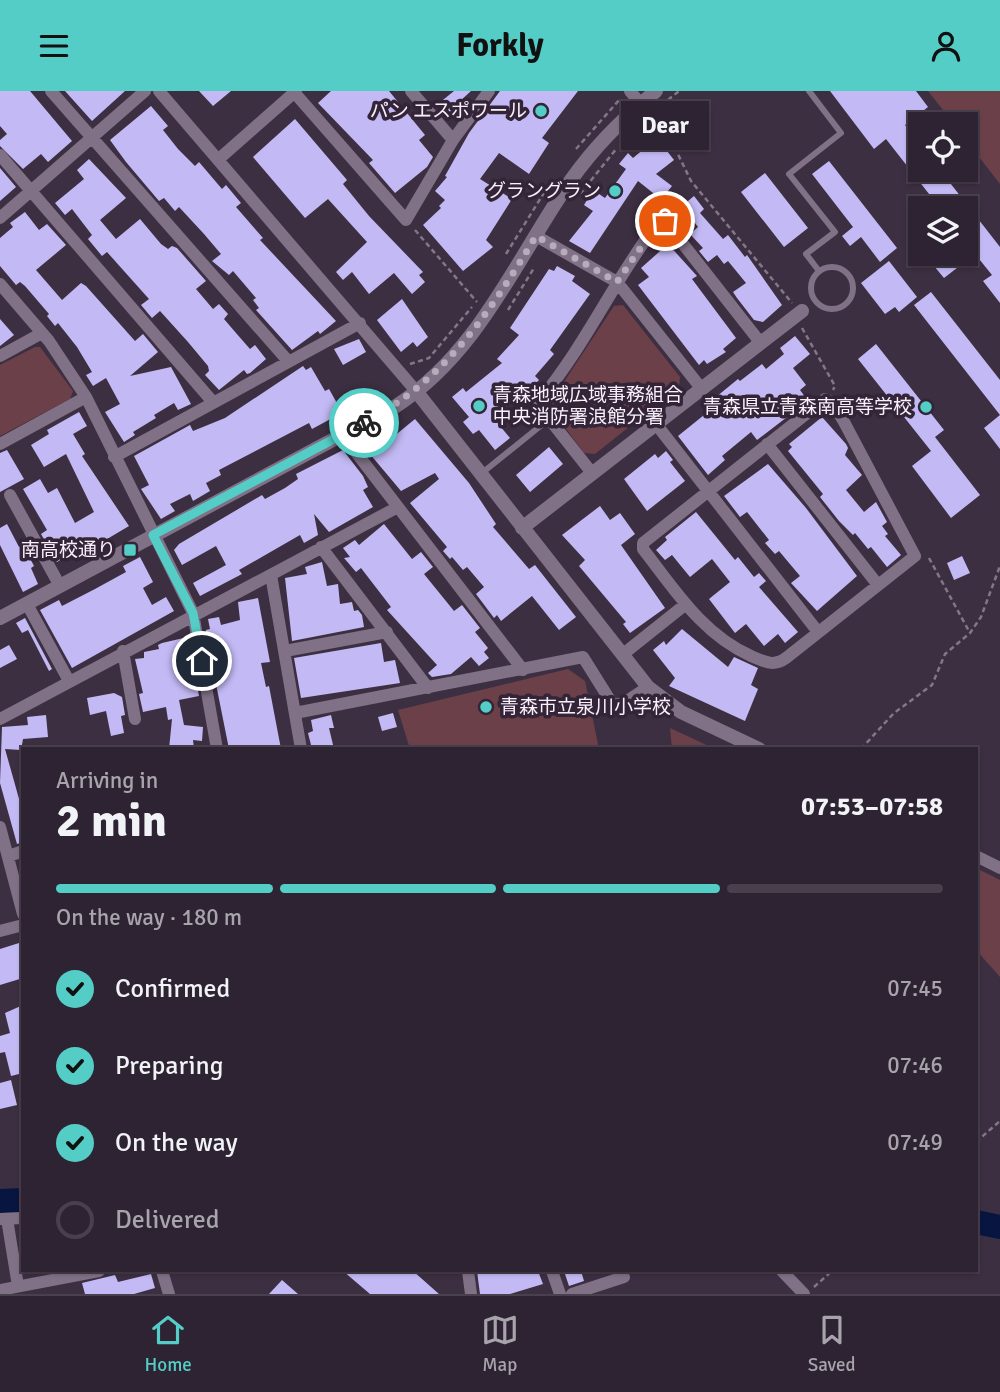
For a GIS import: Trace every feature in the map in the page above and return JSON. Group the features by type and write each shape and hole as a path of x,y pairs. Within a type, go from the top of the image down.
{"street":[{"path":"51,91 288,361"},
{"path":"0,218 145,91"},
{"path":"159,91 220,158 416,391 648,687 681,712 755,747"},
{"path":"220,158 294,91 406,220 453,139 489,91"},
{"path":"411,91 453,139"},
{"path":"629,91 641,103"},
{"path":"0,618 342,435 416,391 482,320 587,159 656,91"},
{"path":"0,155 212,401"},
{"path":"592,473 539,406 539,401 583,342 617,282 659,221 665,221 760,342"},
{"path":"536,236 617,282 701,388"},
{"path":"0,284 42,333 86,397 193,613 217,747"},
{"path":"522,528 800,312"},
{"path":"114,457 212,401 360,323"},
{"path":"0,356 42,333"},
{"path":"0,444 86,397"},
{"path":"825,399 829,400 843,420 915,556 778,664 769,664 717,638 643,549 643,543 825,399"},
{"path":"656,424 818,632"},
{"path":"342,435 523,670"},
{"path":"767,444 878,585"},
{"path":"10,495 60,586"},
{"path":"0,719 193,613 398,507"},
{"path":"321,547 428,688"},
{"path":"271,575 301,747"},
{"path":"27,604 69,681"},
{"path":"622,655 686,604"},
{"path":"285,650 387,632"},
{"path":"123,652 135,719"},
{"path":"295,713 583,657 613,705 624,703 648,687"},
{"path":"0,827 21,906"},
{"path":"9,856 21,852"},
{"path":"978,857 1000,868"},
{"path":"0,931 21,926"},
{"path":"4,1219 18,1286"},
{"path":"0,1290 94,1272"},
{"path":"162,1272 169,1294"},
{"path":"467,1272 471,1294"},
{"path":"552,1272 560,1294"},
{"path":"783,1272 805,1294"},
{"path":"572,1294 624,1277"}],"lane":[{"path":"809,91 841,133 789,174 835,232 806,254 819,271"},
{"path":"832,267 845,271 853,290 841,307 827,309 815,301 811,282 819,271 832,267"},
{"path":"800,312 815,301"},
{"path":"480,474 549,419"}],"path":[{"path":"575,150 629,91"},
{"path":"656,109 691,181 800,312 800,324 835,386 829,400"},
{"path":"501,264 551,183"},
{"path":"406,220 477,302"},
{"path":"402,374 411,363 429,358 482,293"},
{"path":"863,747 894,713 932,685 945,654 970,633 981,617 1000,566"},
{"path":"978,1140 1000,1121"},
{"path":"805,1294 831,1272"}],"shaded area":[{"path":"928,91 1000,91 1000,184 978,156 978,112 945,112"},
{"path":"623,305 680,377 679,387 595,454 584,453 552,410 552,400 614,306"},
{"path":"40,347 73,391 70,399 0,436 0,365"},
{"name":"青森市立泉川小学校","path":"568,669 585,681 599,747 409,747 398,710"},
{"path":"670,728 711,747 672,747"},
{"path":"978,869 1000,880 1000,977 978,952"}],"building":[{"path":"0,91 30,91 72,141 48,162 41,154 23,169 0,146 0,140 7,134 0,126"},
{"path":"65,91 125,91 92,121"},
{"path":"199,91 231,91 213,106"},
{"path":"331,91 389,91 425,135 419,140 433,157 427,167 395,193 369,163 373,160 318,103"},
{"path":"454,91 471,91 456,106 460,111 450,119 438,104"},
{"path":"500,91 578,91 542,138 549,143 529,174 499,153 480,179 512,199 486,240 493,247 463,271 423,225 441,208 439,206 445,200 435,191 447,177 445,176 469,133"},
{"path":"830,91 916,91 928,107 922,112 908,112 908,123 905,125 908,129 908,167 886,139 874,149"},
{"path":"151,106 168,126 163,130 178,149 195,166 199,162 222,189 226,185 241,203 236,207 263,238 260,240 336,321 320,334 318,331 292,350 256,310 259,308 253,300 256,298 233,271 229,275 212,261 221,254 204,234 179,207 175,211 164,198 159,201 126,162 110,140"},
{"path":"295,119 347,180 343,184 369,216 423,272 419,275 425,282 412,294 394,273 369,294 352,272 343,280 336,272 367,242 328,199 305,218 253,157"},
{"path":"657,138 674,160 656,174 672,186 668,191 684,214 682,216 638,181 590,253 569,241 593,211 584,205 593,190 605,198 626,169 619,164 628,153 633,158"},
{"path":"89,159 126,198 100,220 116,239 140,219 161,244 168,249 172,246 177,248 206,281 196,289 213,309 219,304 228,314 224,319 250,349 255,345 266,359 250,373 247,374 244,370 219,390 205,375 209,371 208,366 160,311 152,318 141,305 149,299 107,252 102,256 88,239 92,235 72,209 65,215 55,203 84,179 77,170"},
{"path":"829,161 897,248 880,262 861,237 850,246 842,236 853,227 812,174"},
{"path":"0,168 16,187 0,201"},
{"path":"765,173 808,228 784,247 741,192"},
{"path":"920,182 949,182 960,196 931,196"},
{"path":"694,196 704,209 700,213 723,239 728,235 745,257 747,255 782,305 763,322 754,320 733,292 746,283 728,261 724,264 717,255 708,262 699,251 703,248 690,234 698,227 682,206"},
{"path":"25,212 39,230 47,224 66,245 36,270 62,300 81,283 135,341 143,334 158,352 130,376 171,367 191,404 178,410 174,403 154,415 156,418 133,432 135,435 124,442 105,412 120,404 106,378 93,386 86,375 92,372 77,347 58,323 55,326 47,316 49,314 25,286 20,282 16,285 0,266 0,238 13,227 10,223"},
{"path":"978,219 1000,247 1000,303 983,281 992,275 978,258"},
{"path":"668,244 697,276 692,279 736,338 723,349 726,352 707,364 704,360 699,365 638,285 649,277 641,268"},
{"path":"889,261 917,297 899,312 895,307 885,314 861,283"},
{"path":"557,266 575,276 572,281 590,294 550,350 554,354 535,376 539,380 528,391 520,384 501,399 509,410 495,420 510,438 495,450 479,430 473,434 463,422 469,417 452,397 463,388 466,392 502,363 497,359 519,335 510,328 549,269 554,271"},
{"path":"934,266 960,266 944,278"},
{"path":"931,292 1000,380 1000,415 914,305"},
{"path":"402,299 428,337 417,347 413,342 401,352 377,320"},
{"path":"0,319 14,335 0,346"},
{"path":"795,336 810,354 793,368 806,385 800,390 808,401 757,440 751,432 722,456 725,460 708,475 678,436 709,411 705,406 738,379 740,381 762,364 766,369 784,354 780,348"},
{"path":"359,339 366,352 343,365 334,349"},
{"path":"876,344 944,430 935,437 980,495 951,518 912,466 931,451 858,359"},
{"path":"303,366 306,370 311,367 325,391 329,389 338,405 334,407 338,415 312,429 309,423 219,470 221,475 206,483 210,491 193,501 190,494 170,504 175,511 161,519 141,489 149,485 134,456 190,425 193,431 225,418"},
{"path":"79,412 87,426 73,434 85,454 82,456 129,526 97,545 94,539 57,562 41,534 47,530 23,489 40,479 48,493 57,488 75,523 94,512 66,454 44,467 31,445 49,434 47,430"},
{"path":"1000,415 1000,449 984,428"},
{"path":"822,417 846,444 848,448 845,455 862,475 846,490 864,512 876,502 887,522 882,526 888,534 885,536 901,555 887,567 871,547 868,549 855,533 853,535 839,521 820,497 823,494 788,451 792,447 789,444"},
{"path":"415,419 469,483 496,524 493,527 529,569 535,565 576,617 559,630 532,596 501,621 497,615 494,618 476,594 484,587 467,567 463,570 452,557 450,559 443,551 447,547 410,503 439,479 435,473 401,491 359,441 376,428 387,442"},
{"path":"549,447 563,464 530,492 516,475"},
{"path":"7,450 24,479 0,492 0,453"},
{"path":"343,450 363,476 368,487 363,490 373,507 329,532 314,514 318,535 304,543 300,535 239,570 242,574 200,596 193,583 226,565 216,546 182,565 174,550 179,544 262,495 265,499 285,488 298,479 296,474"},
{"path":"666,451 673,460 670,462 685,481 647,511 624,479 655,454 658,458"},
{"path":"768,464 806,508 857,576 817,611 791,583 800,576 779,551 775,554 765,543 769,540 747,512 740,517 724,496"},
{"path":"600,506 610,520 620,513 635,534 621,545 665,608 630,633 623,624 626,622 579,566 585,560 562,535"},
{"path":"696,512 735,560 738,557 754,577 759,573 766,581 759,587 798,632 785,643 778,634 764,646 746,624 735,633 709,599 730,582 712,559 690,577 672,555 665,560 656,550 667,540 665,537"},
{"path":"7,524 19,547 23,545 34,566 31,568 38,584 23,592 0,545 0,528"},
{"path":"384,524 412,559 421,552 433,567 424,574 454,611 462,605 480,628 475,632 488,648 484,652 489,658 479,666 471,657 451,674 432,677 428,673 437,665 387,610 391,607 361,568 356,572 344,558 350,557 343,548 355,540 359,545"},
{"path":"962,556 970,573 954,580 947,563"},
{"path":"140,557 153,582 143,588 152,605 166,597 174,611 72,668 40,610 59,600 62,606 95,589 126,572 123,566"},
{"path":"322,562 327,586 338,584 340,604 352,602 354,611 358,610 362,615 364,627 292,641 285,578 307,574 305,567"},
{"path":"258,598 270,662 261,663 266,687 269,686 281,747 229,747 206,630 210,629 208,619 219,617 221,625 240,620 238,602"},
{"path":"25,618 52,669 49,671 28,630 22,633 16,623"},
{"path":"682,629 728,667 734,657 758,668 751,685 758,689 745,721 669,686 675,678 653,650 664,641 666,645"},
{"path":"188,637 199,696 179,700 184,725 203,727 202,741 193,740 194,747 169,747 172,719 168,720 166,707 143,712 139,694 143,693 135,659 144,658 144,652 159,649 158,645"},
{"path":"381,643 384,662 395,660 400,683 301,698 294,658"},
{"path":"9,645 17,659 0,668 0,650"},
{"path":"114,693 122,697 124,733 111,736 106,711 90,715 87,698"},
{"path":"393,713 397,727 382,731 378,717"},
{"path":"46,715 48,737 23,739 21,750 5,749 21,806 21,843 17,844 0,783 2,727 28,725 27,717"},
{"path":"331,715 334,728 329,728 334,747 312,747 308,733 313,731 311,720"},
{"path":"19,943 21,979 0,985 0,949"},
{"path":"21,1006 21,1074 11,1076 5,1052 0,1053 0,1036 10,1033 5,1013"},
{"path":"11,1080 17,1105 0,1109 0,1083"},
{"path":"344,1272 414,1272 439,1294 370,1294"},
{"path":"477,1272 538,1272 543,1284 510,1294 480,1294"},
{"path":"581,1272 584,1281 569,1286 565,1274"},
{"path":"151,1274 155,1288 134,1294 85,1294 82,1283 115,1275 118,1282"},
{"path":"282,1280 298,1294 269,1294"}],"waterway":[{"path":"0,1201 21,1200"},
{"path":"978,1222 1000,1227"}],"way so far":[{"path":"364,423 396,406 416,391 453,355 482,320 536,236 617,282 659,221 665,221"}],"place":[{"name":"パン エスポワール","path":"541,111"},
{"name":"グラングラン","path":"615,191"},
{"name":"Dear","path":"665,221"},
{"name":"青森地域広域事務組合 中央消防署浪館分署","path":"479,406"},
{"name":"青森県立青森南高等学校","path":"926,407"},
{"name":"南高校通り","path":"130,550"},
{"name":"青森市立泉川小学校","path":"486,707"}],"route":[{"path":"202,661 193,613 153,535 364,423"}]}
